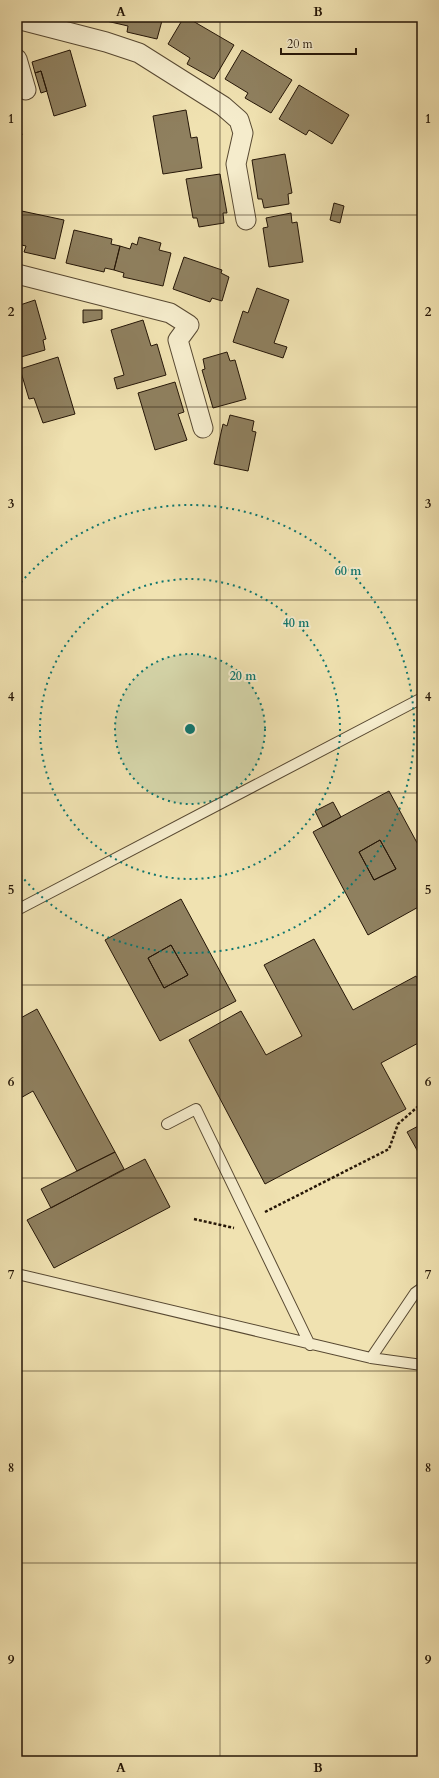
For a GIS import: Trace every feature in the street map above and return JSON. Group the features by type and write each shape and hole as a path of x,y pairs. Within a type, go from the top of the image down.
{"street":[{"path":"17,19 106,42 139,53 223,106 239,120 243,133 236,164 246,220"},
{"path":"17,59 26,90"},
{"path":"17,274 170,313 189,325 178,340 203,428"}],"lane":[{"path":"17,910 422,698"},
{"path":"167,1124 196,1109 310,1345"},
{"path":"17,1274 310,1345 371,1358 422,1365"},
{"path":"371,1358 415,1293 422,1288"}],"path":[{"path":"194,1218 232,1228 389,1149 398,1124 422,1103"}],"building":[{"path":"103,17 163,17 157,39 127,32 128,26 102,20"},
{"path":"184,17 234,45 214,79 187,64 190,58 168,44"},
{"path":"70,50 86,106 54,116 41,71 35,73 32,62"},
{"path":"242,50 292,80 271,113 245,98 248,93 225,79"},
{"path":"41,71 47,91 41,93 35,73"},
{"path":"299,85 349,115 332,144 309,130 306,135 279,119"},
{"path":"186,110 191,138 197,137 202,168 163,174 153,116"},
{"path":"17,116 22,135 17,137"},
{"path":"285,154 292,193 288,194 289,204 264,208 262,199 258,199 252,160"},
{"path":"220,174 227,213 223,213 224,223 199,227 197,218 193,218 186,179"},
{"path":"334,203 344,206 340,223 330,220"},
{"path":"17,210 64,220 55,259 24,252 26,246 17,244"},
{"path":"291,213 292,223 297,222 303,262 269,267 263,228 268,227 266,218"},
{"path":"74,230 112,239 111,244 120,246 114,270 105,268 104,272 66,263"},
{"path":"139,237 161,243 159,250 171,253 163,286 123,277 124,273 114,270 120,246 130,249 132,243 137,245"},
{"path":"184,257 222,270 221,273 229,277 222,301 212,298 210,302 173,289"},
{"path":"257,288 289,300 274,343 287,347 283,358 233,342 243,311 248,313"},
{"path":"35,300 46,339 43,340 45,350 21,357 17,347 17,306"},
{"path":"83,310 102,310 102,319 83,323"},
{"path":"143,320 151,346 157,344 166,375 117,389 114,378 124,375 111,330"},
{"path":"227,352 230,361 235,360 246,399 213,408 202,370 205,369 203,359"},
{"path":"58,357 75,414 43,423 34,398 29,399 20,369"},
{"path":"175,382 184,412 178,414 187,440 155,450 138,393"},
{"path":"230,415 254,421 252,431 256,432 248,471 214,464 223,424 227,426"},
{"path":"389,791 422,852 422,905 368,935 313,832","holes":["380,840 396,869 374,880 359,852"]},
{"path":"333,802 341,817 323,827 315,811"},
{"path":"380,840 396,869 374,880 359,852"},
{"path":"181,899 236,1001 160,1041 105,940","holes":["171,945 188,975 164,988 148,958"]},
{"path":"314,939 353,1010 416,976 422,987 422,1041 381,1063 406,1109 265,1184 189,1040 241,1011 266,1055 302,1036 264,965"},
{"path":"171,945 188,975 164,988 148,958"},
{"path":"37,1009 115,1152 77,1171 33,1091 17,1100 17,1020"},
{"path":"422,1124 422,1159 407,1132"},
{"path":"115,1152 124,1169 51,1208 41,1189"},
{"path":"145,1159 170,1207 54,1268 27,1220"}]}
